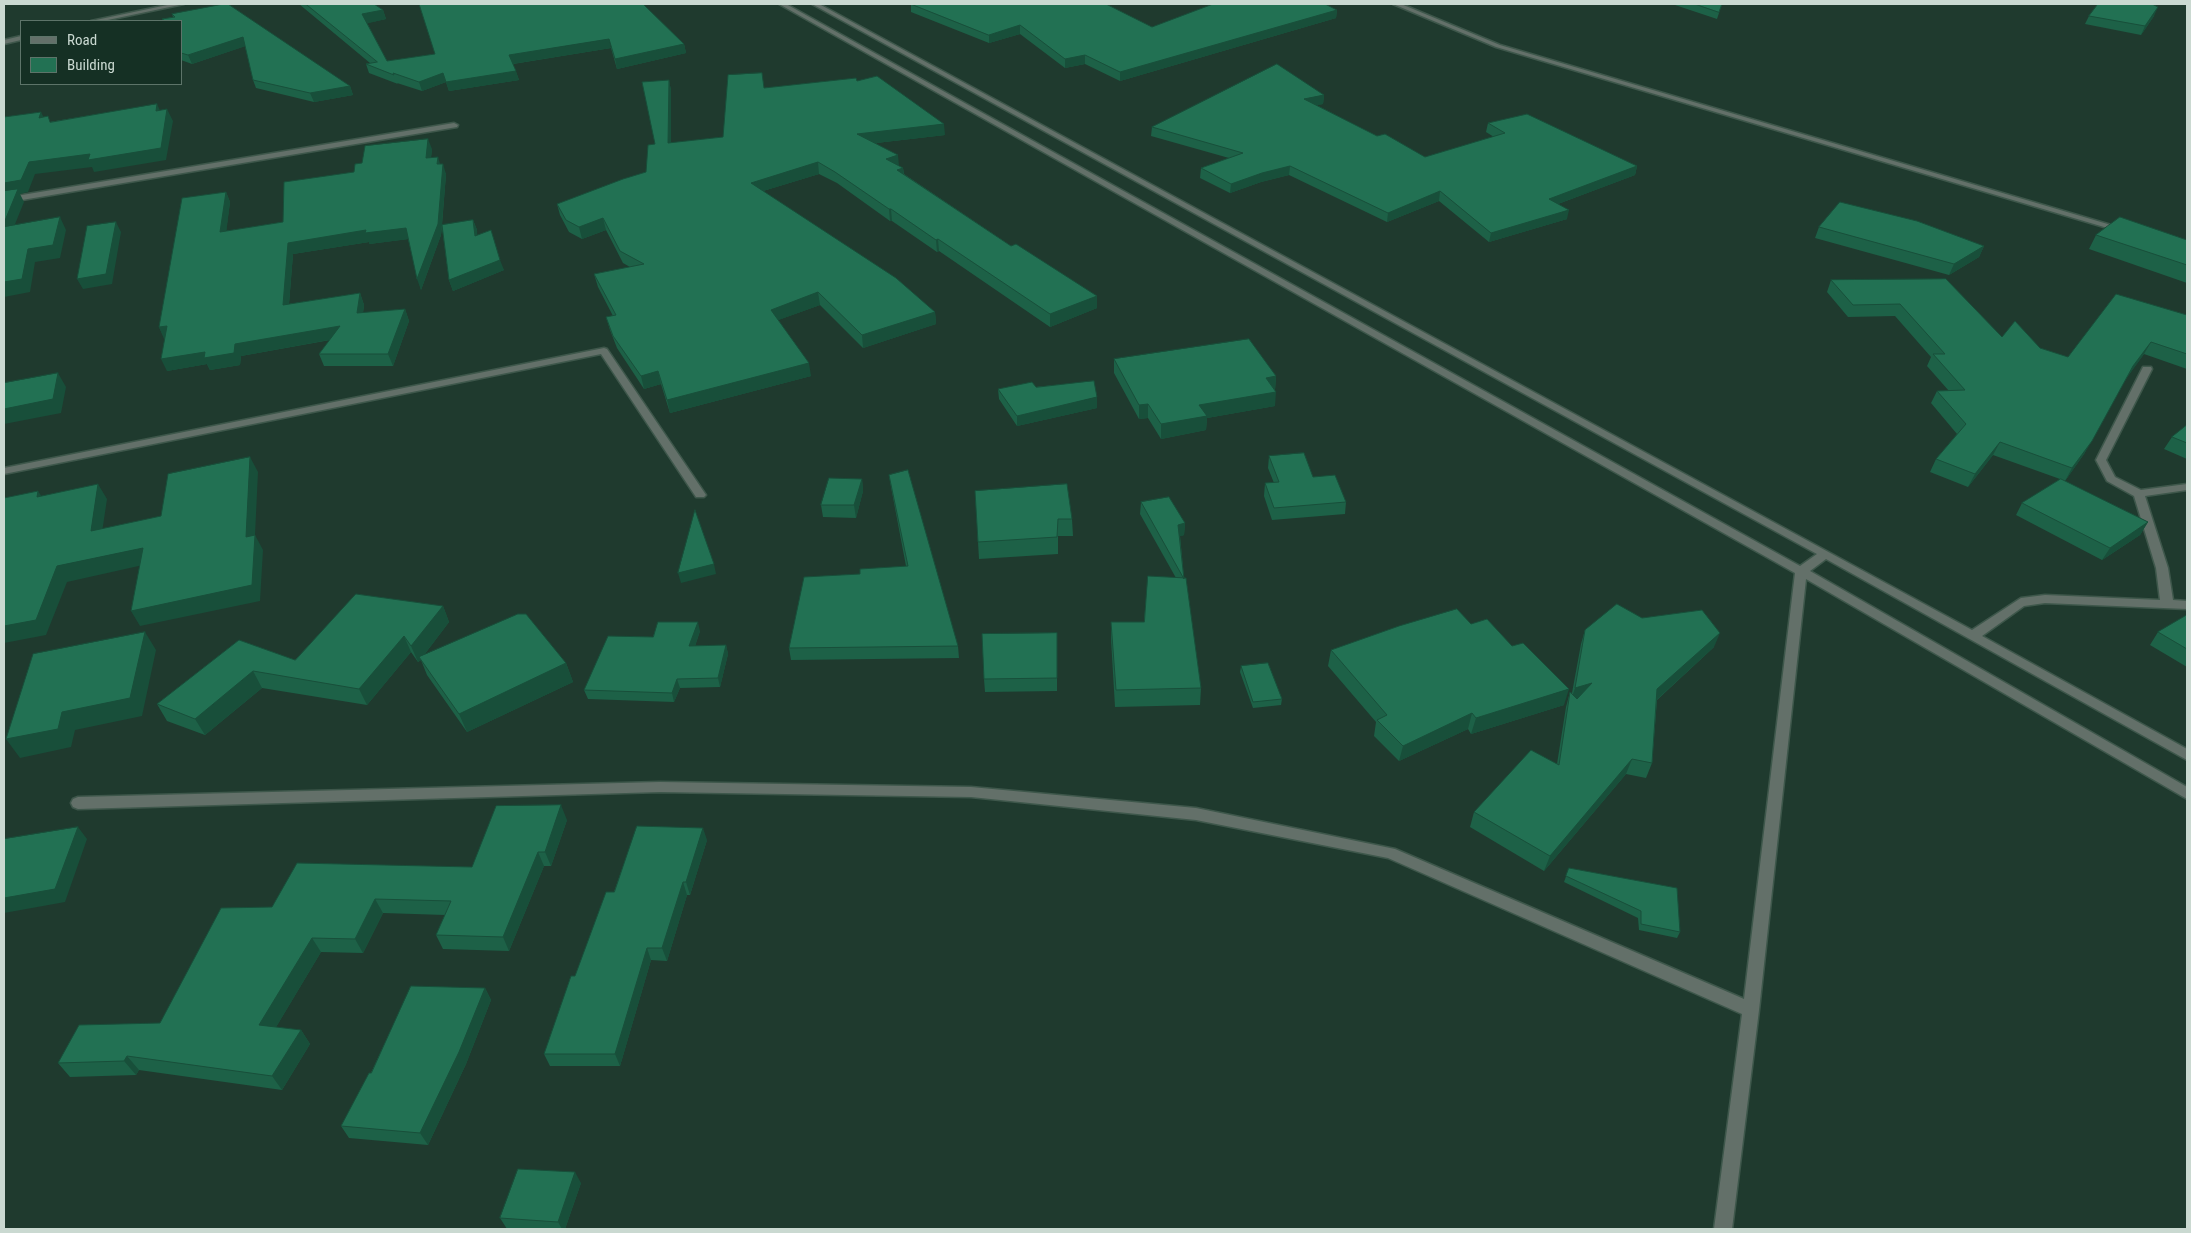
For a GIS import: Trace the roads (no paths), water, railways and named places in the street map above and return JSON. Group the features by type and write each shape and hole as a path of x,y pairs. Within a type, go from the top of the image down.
{"street":[{"path":"99,20 181,4"},
{"path":"782,4 1801,571 2187,794"},
{"path":"815,4 1825,554 2187,755"},
{"path":"1396,4 1498,46 2130,232"},
{"path":"4,42 20,38"},
{"path":"4,201 454,125"},
{"path":"4,471 604,351 700,495"},
{"path":"2146,369 2100,460 2111,479 2139,494 2187,487"},
{"path":"2139,494 2162,568 2167,603"},
{"path":"1723,1229 1751,1010 1801,571 1825,554"},
{"path":"1973,636 2021,602 2045,599 2187,605"},
{"path":"78,803 660,787 971,792 1196,814 1390,852 1751,1010"}]}
